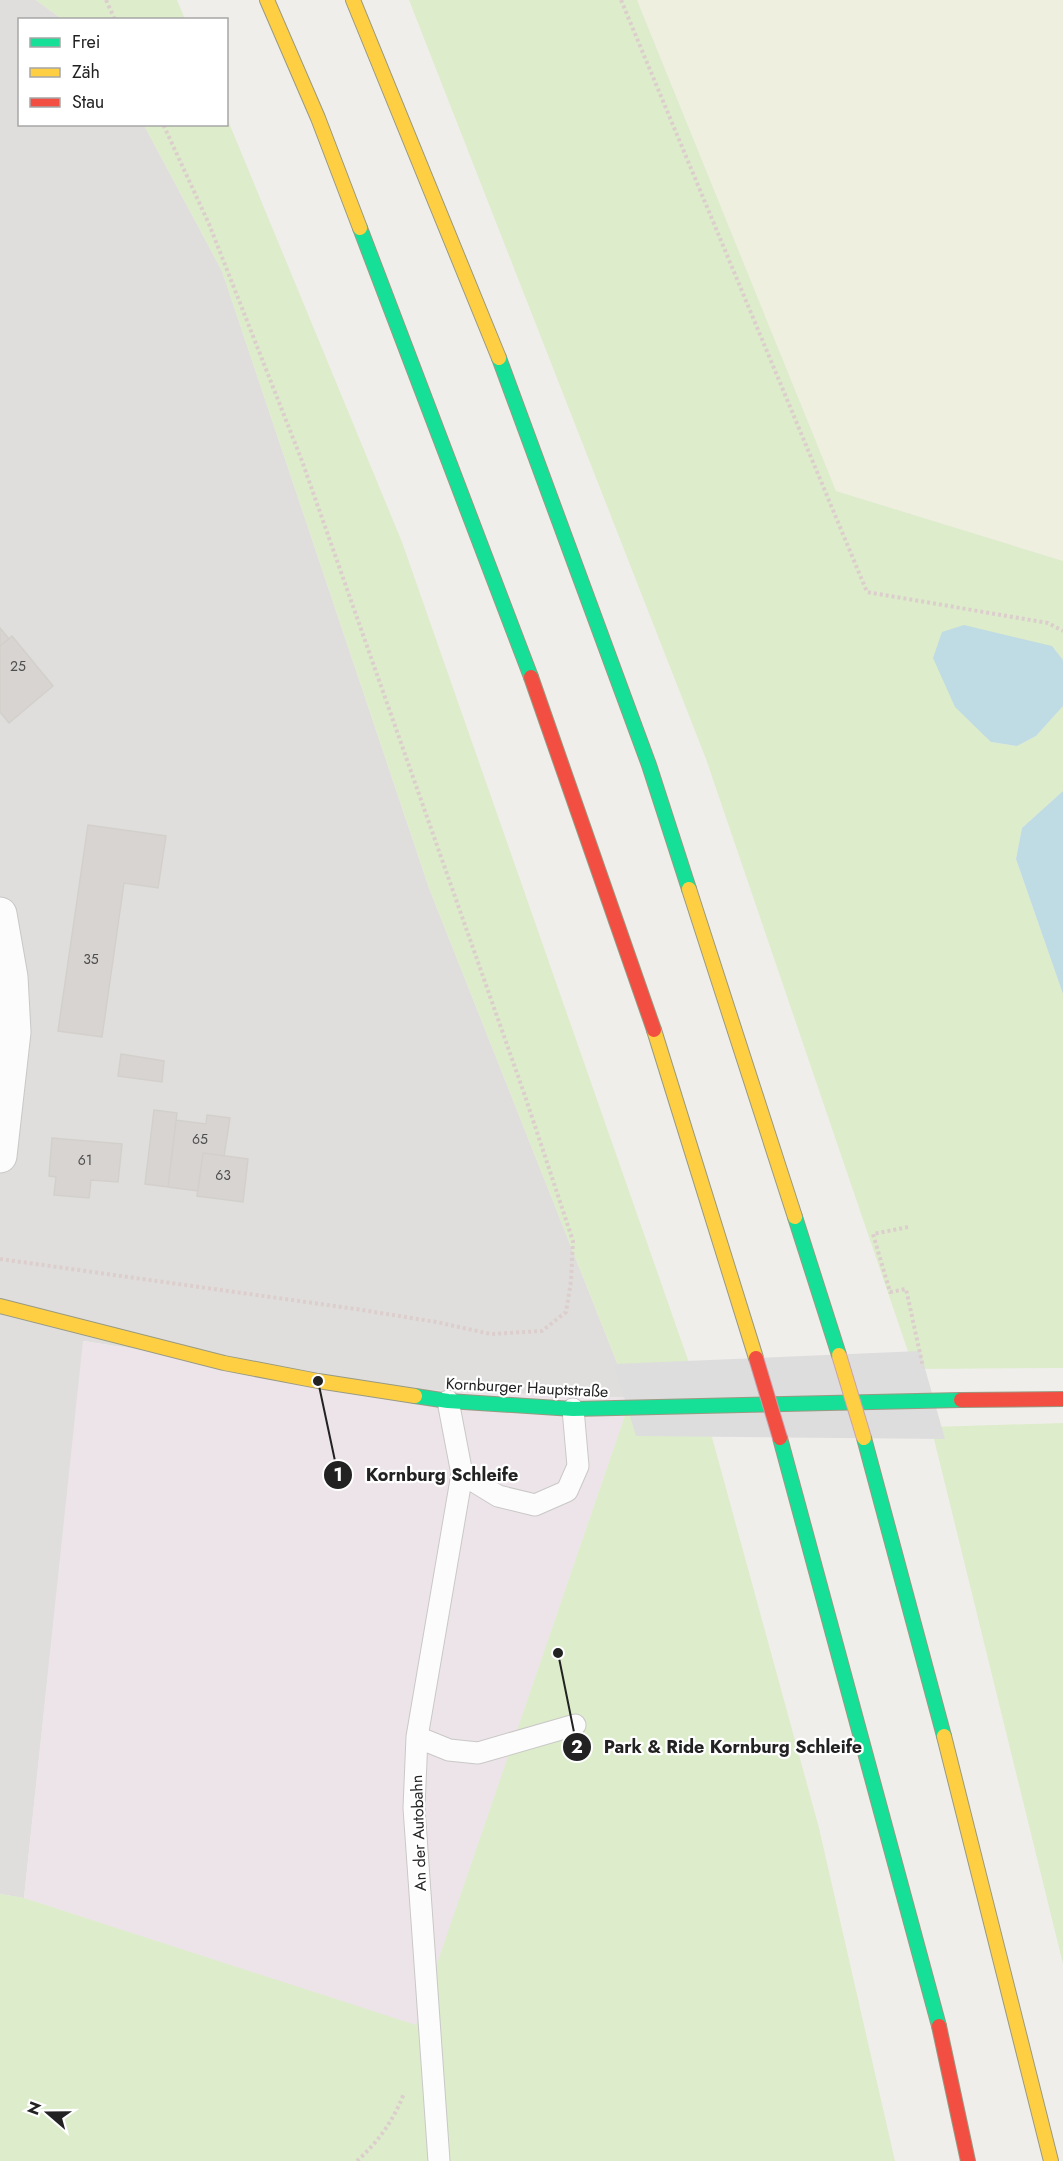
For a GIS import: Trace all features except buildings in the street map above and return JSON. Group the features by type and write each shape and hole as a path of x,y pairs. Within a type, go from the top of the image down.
{"main road":[{"path":"267,0 318,117 529,672 664,1062 780,1438 941,2034 968,2161"},
{"path":"353,0 501,363 649,765 739,1037 864,1438 943,1732 1051,2161"},
{"name":"Kornburger Hauptstraße","path":"0,1306 224,1363 318,1381 448,1401 573,1409 1063,1399"}],"street":[{"path":"0,914 11,977 14,1032 0,1156"}],"lane":[{"name":"An der Autobahn","path":"439,2161 414,1808 417,1737 462,1474 448,1401"},
{"path":"462,1474 498,1496 535,1505 567,1491 578,1466 573,1409"},
{"path":"417,1737 449,1750 478,1753 575,1725"}],"path":[{"path":"106,0 114,18"},
{"path":"621,0 867,592 1048,623 1063,631"},
{"path":"0,1258 356,1309 491,1334 542,1331 566,1312 571,1281 573,1241 360,622 302,461 209,224 164,126"},
{"path":"908,1227 873,1234 890,1292 906,1288 924,1374"},
{"path":"357,2161 375,2145 397,2112 405,2090"}],"shaded area":[{"path":"0,0 36,0 61,18 18,18 18,126 145,126 222,271 429,888 631,1398 393,1389 84,1341 24,1898 0,1894"},
{"path":"83,1341 393,1389 631,1398 416,2026 24,1898"}],"green space":[{"path":"36,0 177,0 185,18 61,18"},
{"path":"409,0 637,0 836,491 1063,561 1063,660 1052,646 991,742 1017,746 1036,736 1063,706 1063,791 1022,828 1016,859 1063,994 1063,1368 914,1369 706,759"},
{"path":"637,0 1063,0 1063,561 836,491"},
{"path":"228,120 402,542 701,1397 819,1828 895,2161 0,2161 0,1894 24,1898 416,2025 631,1398 429,888 222,271 145,126 228,126"},
{"path":"1063,1423 1063,1964 931,1427"}],"water":[{"path":"964,625 1052,646 1063,660 1063,706 1036,736 1017,746 991,742 955,707 933,658 942,632"},
{"path":"1063,791 1063,994 1016,859 1022,828"}],"pier":[{"path":"920,1351 945,1439 636,1436 614,1364"}],"traffic: fast":[{"path":"360,228 531,677"},
{"path":"499,358 649,765 689,889"},
{"path":"795,1217 839,1355"},
{"path":"415,1396 448,1401 573,1409 961,1400"},
{"path":"780,1438 939,2026"},
{"path":"864,1438 944,1736"}],"traffic: slow":[{"path":"267,0 318,118 360,228"},
{"path":"353,0 499,358"},
{"path":"689,889 795,1217"},
{"path":"654,1030 756,1358"},
{"path":"0,1306 224,1363 415,1396"},
{"path":"839,1355 864,1438"},
{"path":"944,1736 1051,2161"}],"traffic: jam":[{"path":"531,677 654,1030"},
{"path":"756,1358 780,1438"},
{"path":"961,1400 1063,1399"},
{"path":"939,2026 968,2161"}],"place":[{"name":"Kornburg Schleife","path":"318,1381"},
{"name":"Park & Ride Kornburg Schleife","path":"558,1653"}]}
